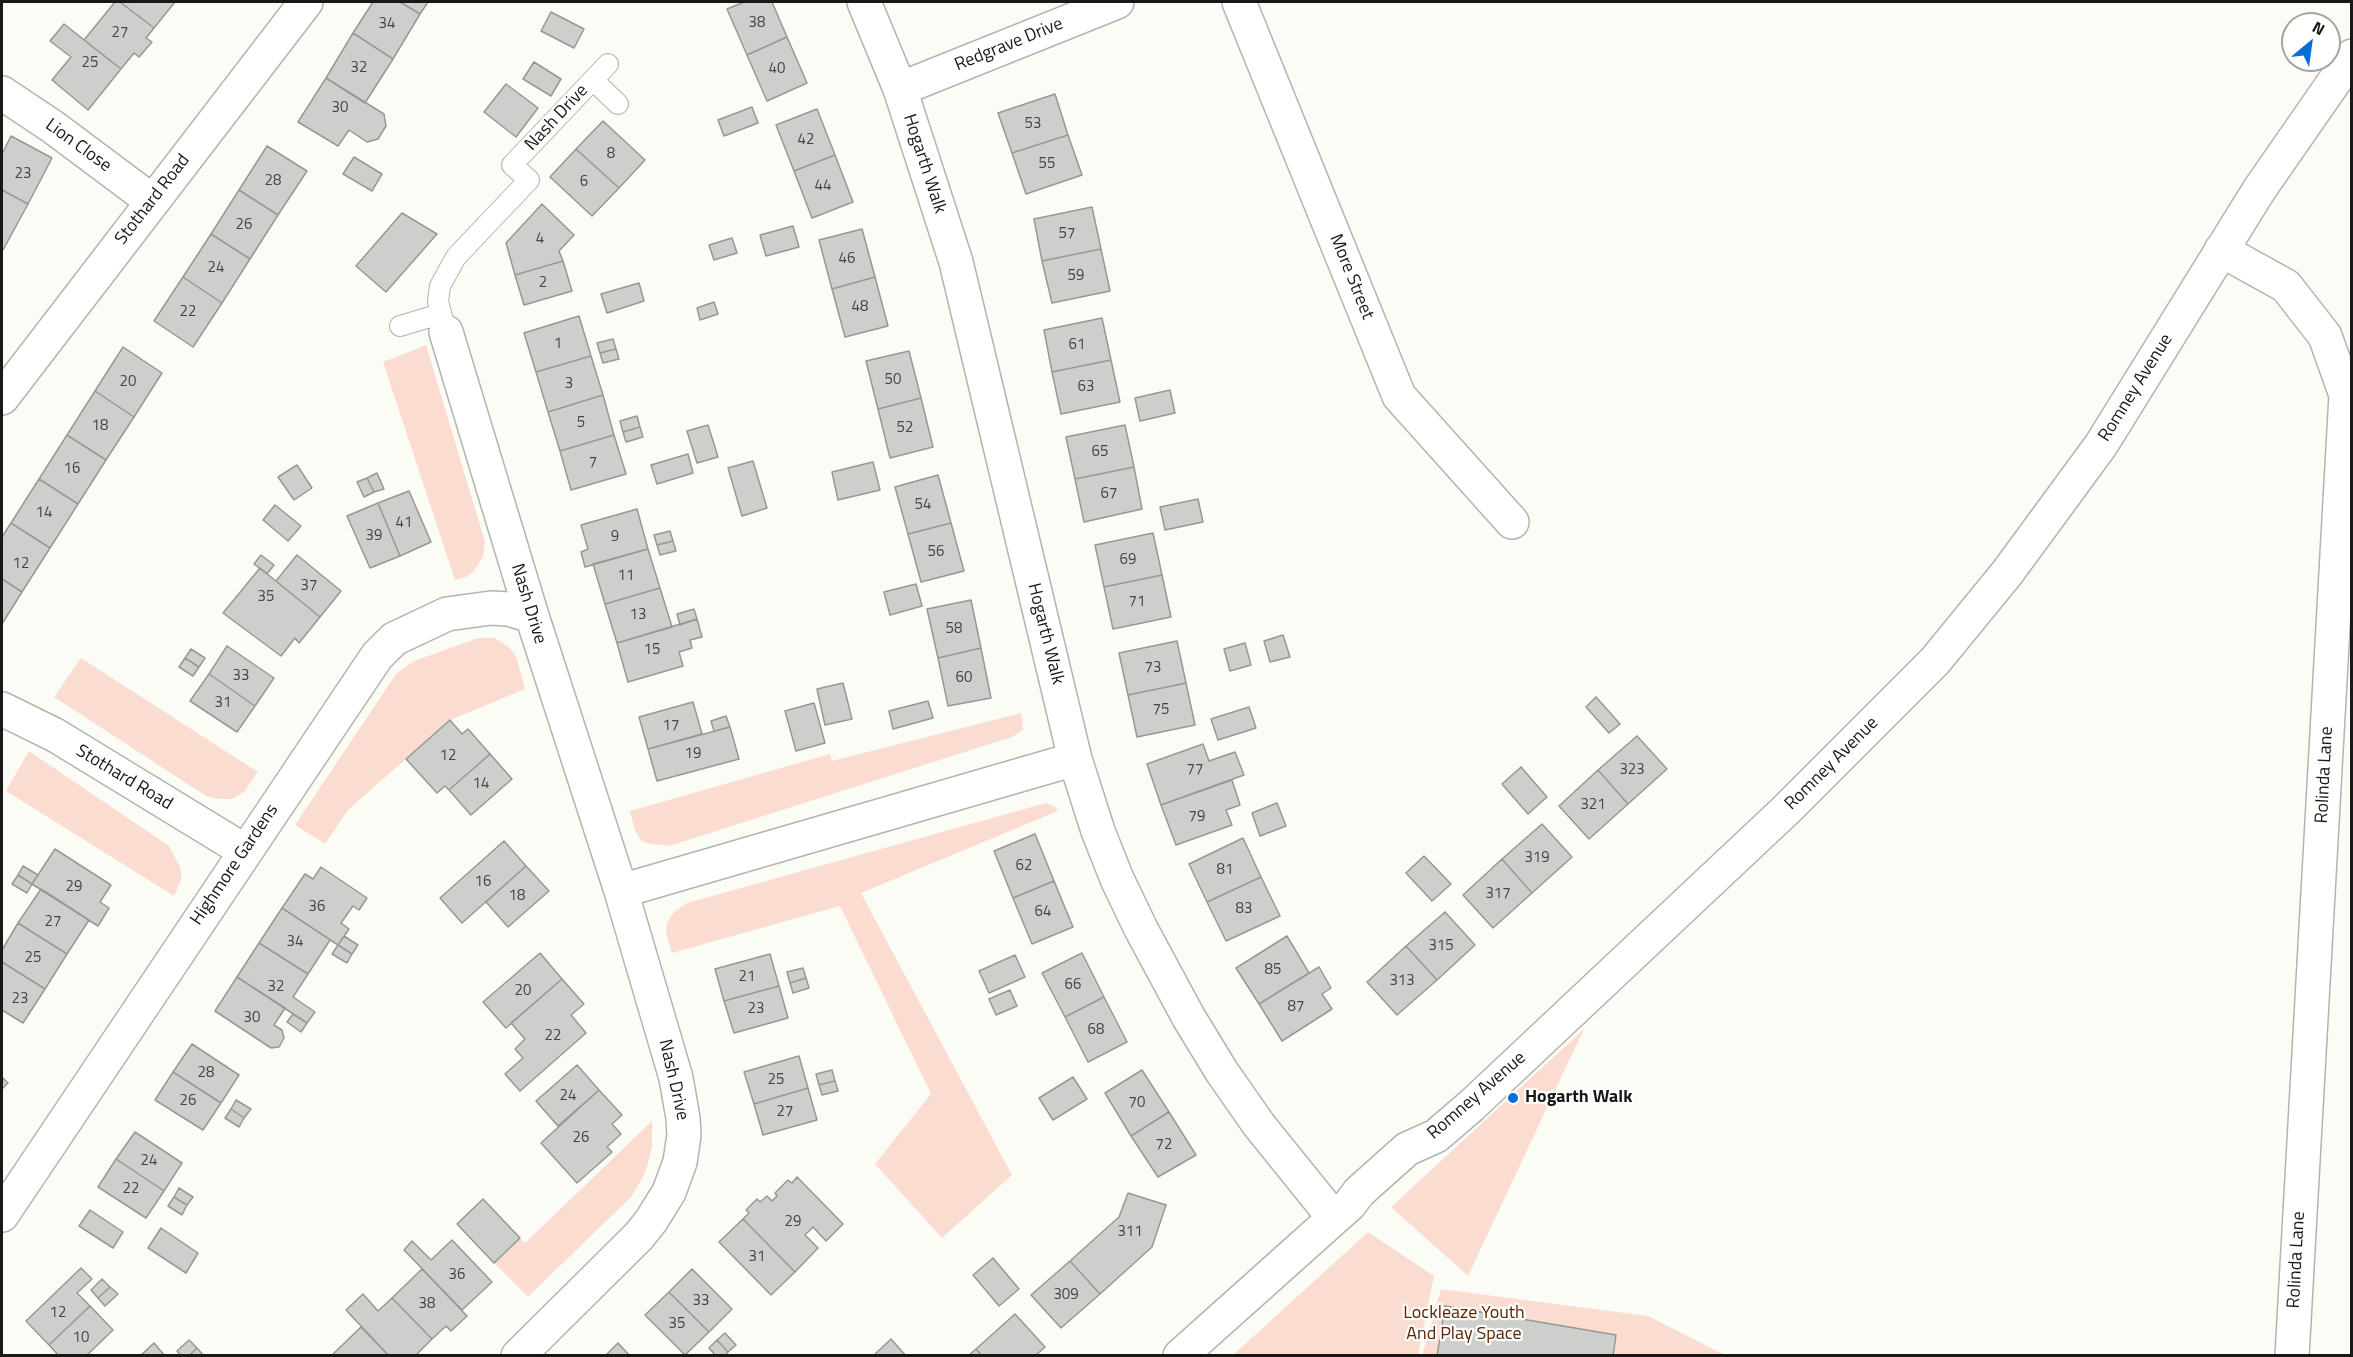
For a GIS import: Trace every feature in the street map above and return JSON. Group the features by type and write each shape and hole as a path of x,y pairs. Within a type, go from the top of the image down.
{"street":[{"name":"Stothard Road","path":"2,398 306,2"},
{"name":"Hogarth Walk","path":"864,2 900,88 956,262 1075,759 1098,831 1117,879 1141,929 1189,1018 1222,1072 1260,1125 1334,1218"},
{"name":"Redgrave Drive","path":"900,88 1117,2"},
{"name":"More Street","path":"1239,2 1399,396 1512,522"},
{"name":"Romney Avenue","path":"1180,1356 1407,1149 1436,1136 1471,1106 1786,810 1935,661 2007,573 2101,445 2221,250 2313,109 2352,56"},
{"name":"Lion Close","path":"2,93 53,127 152,201"},
{"name":"Rolinda Lane","path":"2221,250 2286,286 2325,336 2346,395 2292,1356"},
{"name":"Nash Drive","path":"443,323 532,616 621,891 676,1078 683,1118 684,1135 681,1155 669,1192 645,1228 518,1356"},
{"name":"Highmore Gardens","path":"2,1215 244,851 377,656 394,639 447,614 472,609 508,609 532,616"},
{"name":"Stothard Road","path":"2,709 55,735 244,851"},
{"path":"621,891 1075,759"}],"lane":[{"name":"Nash Drive","path":"443,323 438,301 440,286 456,257 533,185 512,165 608,64"},
{"name":"Nash Drive","path":"592,80 618,104"},
{"path":"400,326 443,323"}],"green space":[{"path":"426,345 485,542 483,557 474,571 466,577 455,580 383,362"},
{"path":"478,638 495,638 510,648 516,656 525,689 450,720 348,810 325,844 295,825 396,674 414,661"},
{"path":"81,658 258,772 244,792 232,799 206,796 54,697"},
{"path":"1021,713 1023,730 1012,737 669,846 646,843 635,831 630,811 830,754 832,761"},
{"path":"29,751 169,846 181,869 181,880 174,896 6,791"},
{"path":"1046,803 1054,806 1058,811 861,893 1012,1175 942,1238 875,1164 931,1094 840,906 672,953 666,933 667,923 674,912 687,903"},
{"path":"1584,1029 1468,1276 1391,1207"},
{"path":"652,1121 652,1147 648,1163 632,1196 528,1297 494,1263 520,1238 525,1243"},
{"path":"1368,1232 1434,1276 1418,1355 1233,1355"},
{"name":"Lockleaze Youth And Play Space","path":"1441,1289 1648,1316 1725,1355 1422,1356"}],"building":[{"path":"115,2 120,2 154,28 146,38 152,42 139,57 134,53 121,69 84,40"},
{"path":"120,2 175,2 154,28"},
{"path":"373,2 400,2 420,14 393,59 353,33"},
{"path":"400,2 428,2 420,14"},
{"path":"744,2 772,2 787,37 747,55 727,9"},
{"path":"551,12 584,29 574,48 541,31"},
{"path":"64,24 121,69 88,110 52,80 71,57 50,41"},
{"path":"353,33 393,59 365,103 326,78"},
{"path":"787,37 807,83 767,101 747,55"},
{"path":"534,62 561,79 551,96 523,79"},
{"path":"326,78 384,114 386,126 378,139 367,142 349,130 338,146 298,122"},
{"path":"506,84 538,108 516,137 484,112"},
{"path":"1055,94 1068,135 1012,153 998,113"},
{"path":"752,107 758,123 724,136 718,120"},
{"path":"817,109 835,155 794,171 776,125"},
{"path":"603,121 645,160 619,188 576,149"},
{"path":"1068,135 1082,175 1026,194 1012,153"},
{"path":"11,136 52,158 28,204 2,190 2,154"},
{"path":"267,146 307,171 278,215 239,190"},
{"path":"576,149 619,188 592,216 550,177"},
{"path":"835,155 853,202 812,218 794,171"},
{"path":"354,157 382,174 372,191 343,174"},
{"path":"2,190 28,204 3,250 2,249"},
{"path":"239,190 278,215 250,259 211,234"},
{"path":"542,204 574,235 559,251 563,261 515,275 506,243"},
{"path":"1092,207 1101,249 1042,261 1034,219"},
{"path":"402,213 437,234 386,292 356,266"},
{"path":"793,226 799,247 766,256 760,235"},
{"path":"862,229 875,277 832,289 819,240"},
{"path":"211,234 250,259 222,303 183,277"},
{"path":"732,238 737,253 714,260 709,245"},
{"path":"1101,249 1110,291 1052,303 1042,261"},
{"path":"563,261 572,291 524,305 515,275"},
{"path":"183,277 222,303 193,347 154,321"},
{"path":"875,277 888,326 845,337 832,289"},
{"path":"639,283 644,301 607,313 601,294"},
{"path":"714,302 718,314 700,320 697,308"},
{"path":"579,316 591,356 536,372 524,333"},
{"path":"1102,318 1111,360 1052,372 1044,330"},
{"path":"613,339 616,349 600,353 597,343"},
{"path":"123,347 162,373 134,417 95,391"},
{"path":"616,349 619,359 603,363 600,353"},
{"path":"909,351 921,398 878,409 866,361"},
{"path":"591,356 603,395 548,412 536,372"},
{"path":"1111,360 1120,402 1061,414 1052,372"},
{"path":"1170,390 1175,413 1140,421 1135,398"},
{"path":"95,391 134,417 106,460 67,435"},
{"path":"603,395 614,435 560,451 548,412"},
{"path":"921,398 933,447 890,458 878,409"},
{"path":"637,416 640,427 623,432 620,421"},
{"path":"708,425 718,457 697,463 687,431"},
{"path":"1125,425 1134,467 1075,479 1066,437"},
{"path":"640,427 643,437 626,442 623,432"},
{"path":"67,435 106,460 78,504 39,479"},
{"path":"614,435 626,474 571,490 560,451"},
{"path":"688,454 693,473 657,484 651,465"},
{"path":"753,461 767,508 742,516 728,468"},
{"path":"873,462 880,490 838,500 832,472"},
{"path":"297,465 312,488 294,500 278,477"},
{"path":"1134,467 1142,509 1084,522 1075,479"},
{"path":"377,473 384,489 374,492 367,478"},
{"path":"938,475 951,523 908,534 895,487"},
{"path":"367,478 374,492 364,497 357,482"},
{"path":"39,479 78,504 50,548 11,523"},
{"path":"409,491 431,542 400,556 378,503"},
{"path":"1198,499 1203,522 1165,530 1160,507"},
{"path":"378,503 400,556 370,568 347,516"},
{"path":"275,505 301,526 288,541 263,520"},
{"path":"637,509 648,549 585,567 581,552 588,549 581,525"},
{"path":"11,523 50,548 22,592 2,579 2,537"},
{"path":"951,523 964,571 921,582 908,534"},
{"path":"670,531 673,541 657,545 654,535"},
{"path":"1153,533 1162,575 1104,587 1095,545"},
{"path":"673,541 676,551 660,555 657,545"},
{"path":"648,549 660,588 605,604 593,564"},
{"path":"261,555 274,565 267,574 254,564"},
{"path":"297,555 341,591 320,617 276,581"},
{"path":"260,568 320,617 299,643 295,638 281,656 223,613"},
{"path":"1162,575 1171,617 1113,629 1104,587"},
{"path":"2,579 22,592 2,624"},
{"path":"916,584 922,606 890,615 884,592"},
{"path":"660,588 672,627 617,643 605,604"},
{"path":"971,600 981,648 938,658 927,609"},
{"path":"694,609 697,619 680,625 677,614"},
{"path":"697,619 702,637 690,640 692,648 679,652 683,666 628,682 617,643"},
{"path":"1283,635 1290,657 1270,662 1264,641"},
{"path":"1177,641 1186,683 1128,695 1119,653"},
{"path":"1245,643 1251,665 1230,671 1224,649"},
{"path":"227,646 274,678 255,706 209,674"},
{"path":"981,648 991,698 948,706 938,658"},
{"path":"191,649 205,658 199,667 185,658"},
{"path":"185,658 199,667 193,676 179,667"},
{"path":"209,674 255,706 237,732 190,701"},
{"path":"843,683 852,719 825,725 817,689"},
{"path":"1186,683 1195,725 1137,737 1128,695"},
{"path":"1596,697 1620,724 1609,733 1586,707"},
{"path":"928,701 933,718 893,729 889,711"},
{"path":"693,702 702,734 648,749 639,717"},
{"path":"814,703 825,743 796,751 785,711"},
{"path":"1249,707 1256,728 1218,740 1211,719"},
{"path":"726,716 730,727 714,731 711,721"},
{"path":"450,720 462,734 468,729 490,754 449,790 445,786 437,793 406,759"},
{"path":"730,727 739,759 657,781 648,749"},
{"path":"1637,736 1667,769 1628,804 1598,770"},
{"path":"1203,744 1209,761 1235,752 1244,775 1161,805 1147,764"},
{"path":"490,754 512,779 471,815 449,790"},
{"path":"1521,767 1547,797 1528,814 1502,784"},
{"path":"1598,770 1628,804 1589,839 1559,806"},
{"path":"1232,780 1240,805 1226,810 1232,825 1176,845 1161,805"},
{"path":"1277,803 1286,826 1260,836 1252,813"},
{"path":"1542,824 1572,857 1532,893 1502,859"},
{"path":"1035,834 1054,881 1013,898 994,851"},
{"path":"1243,838 1261,877 1207,902 1189,864"},
{"path":"504,841 526,866 462,923 440,898"},
{"path":"55,849 111,885 100,902 109,908 98,926 32,884"},
{"path":"1424,856 1451,884 1432,901 1406,873"},
{"path":"1502,859 1532,893 1493,928 1463,895"},
{"path":"23,866 38,875 32,884 18,875"},
{"path":"526,866 549,891 508,927 486,902"},
{"path":"321,867 367,898 359,910 353,906 341,923 349,929 338,945 282,908 305,874 313,879"},
{"path":"18,875 32,884 27,893 12,884"},
{"path":"1261,877 1280,916 1226,941 1207,902"},
{"path":"1054,881 1073,927 1032,944 1013,898"},
{"path":"41,889 89,920 67,954 18,923"},
{"path":"282,908 330,940 308,974 259,943"},
{"path":"1445,912 1475,945 1437,980 1406,946"},
{"path":"18,923 67,954 45,989 2,962 2,950"},
{"path":"344,936 358,945 352,954 338,945"},
{"path":"1287,936 1309,973 1259,1004 1236,968"},
{"path":"259,943 308,974 293,997 315,1012 307,1023 237,977"},
{"path":"338,945 352,954 347,963 332,954"},
{"path":"1406,946 1437,980 1397,1015 1367,982"},
{"path":"540,953 562,979 506,1028 483,1002"},
{"path":"1082,953 1104,997 1065,1017 1042,973"},
{"path":"770,954 779,986 724,1001 715,969"},
{"path":"1015,955 1025,977 989,993 979,971"},
{"path":"2,962 45,989 23,1023 2,1010"},
{"path":"1319,967 1331,988 1322,994 1332,1009 1282,1041 1259,1004"},
{"path":"803,968 806,978 790,983 787,972"},
{"path":"237,977 285,1008 274,1025 282,1030 284,1038 279,1047 271,1048 215,1011"},
{"path":"806,978 809,988 793,993 790,983"},
{"path":"562,979 584,1004 571,1015 586,1033 520,1091 505,1074 523,1058 515,1049 525,1039 511,1023"},
{"path":"779,986 788,1018 734,1033 724,1001"},
{"path":"1010,990 1017,1006 996,1015 989,999"},
{"path":"1104,997 1127,1042 1088,1062 1065,1017"},
{"path":"293,1014 307,1023 301,1032 287,1022"},
{"path":"192,1044 239,1075 221,1103 173,1072"},
{"path":"799,1056 808,1088 754,1104 744,1072"},
{"path":"577,1065 599,1090 558,1126 536,1101"},
{"path":"832,1070 835,1081 819,1085 816,1074"},
{"path":"1142,1070 1169,1112 1131,1136 1105,1093"},
{"path":"173,1072 221,1103 203,1130 155,1100"},
{"path":"2,1077 8,1083 2,1089"},
{"path":"1073,1077 1087,1099 1053,1120 1039,1098"},
{"path":"835,1081 838,1091 822,1095 819,1085"},
{"path":"808,1088 817,1120 763,1135 754,1104"},
{"path":"599,1090 622,1115 612,1124 621,1134 607,1147 612,1152 577,1183 541,1143"},
{"path":"236,1100 251,1109 244,1118 231,1109"},
{"path":"231,1109 244,1118 239,1127 225,1118"},
{"path":"1169,1112 1196,1155 1158,1177 1131,1136"},
{"path":"135,1132 182,1163 164,1191 116,1159"},
{"path":"116,1159 164,1191 146,1218 98,1187"},
{"path":"797,1177 843,1224 826,1241 813,1227 805,1235 818,1248 795,1272 743,1219 749,1213 746,1210 757,1199 760,1202 767,1196 772,1201 777,1196 775,1193 788,1180 792,1183"},
{"path":"179,1188 193,1197 187,1205 174,1197"},
{"path":"1128,1193 1166,1205 1152,1247 1100,1294 1070,1261 1119,1217"},
{"path":"174,1197 187,1205 182,1215 168,1206"},
{"path":"483,1199 520,1238 494,1263 457,1224"},
{"path":"90,1210 123,1232 113,1248 79,1226"},
{"path":"743,1219 795,1272 771,1295 719,1242"},
{"path":"161,1228 198,1253 186,1273 148,1248"},
{"path":"452,1240 492,1282 462,1310 404,1250 412,1241 431,1260"},
{"path":"993,1258 1019,1289 999,1306 973,1275"},
{"path":"1070,1261 1100,1294 1061,1328 1031,1295"},
{"path":"81,1268 92,1279 77,1293 90,1306 49,1345 26,1321"},
{"path":"422,1269 467,1316 451,1331 446,1326 432,1339 392,1298"},
{"path":"692,1269 732,1309 709,1332 669,1292"},
{"path":"102,1279 110,1287 98,1298 91,1290"},
{"path":"110,1287 118,1294 105,1306 98,1298"},
{"path":"669,1292 709,1332 685,1355 645,1315"},
{"path":"363,1294 378,1311 392,1298 432,1339 415,1356 389,1356 346,1310"},
{"path":"90,1306 113,1330 86,1356 59,1356 49,1345"},
{"path":"1445,1306 1616,1335 1613,1356 1437,1356"},
{"path":"1015,1314 1045,1347 1035,1356 982,1356 976,1349"},
{"path":"361,1327 389,1356 331,1356"},
{"path":"725,1333 736,1345 728,1352 717,1340"},
{"path":"891,1339 906,1356 873,1356"},
{"path":"189,1340 197,1348 189,1356 181,1356 177,1351"},
{"path":"717,1340 728,1352 725,1356 716,1356 709,1348"},
{"path":"154,1343 165,1356 140,1356"},
{"path":"618,1343 630,1356 605,1356"},
{"path":"197,1348 204,1356 189,1356"},
{"path":"976,1349 982,1356 968,1356"}],"place":[{"name":"Hogarth Walk","path":"1513,1098"}]}
